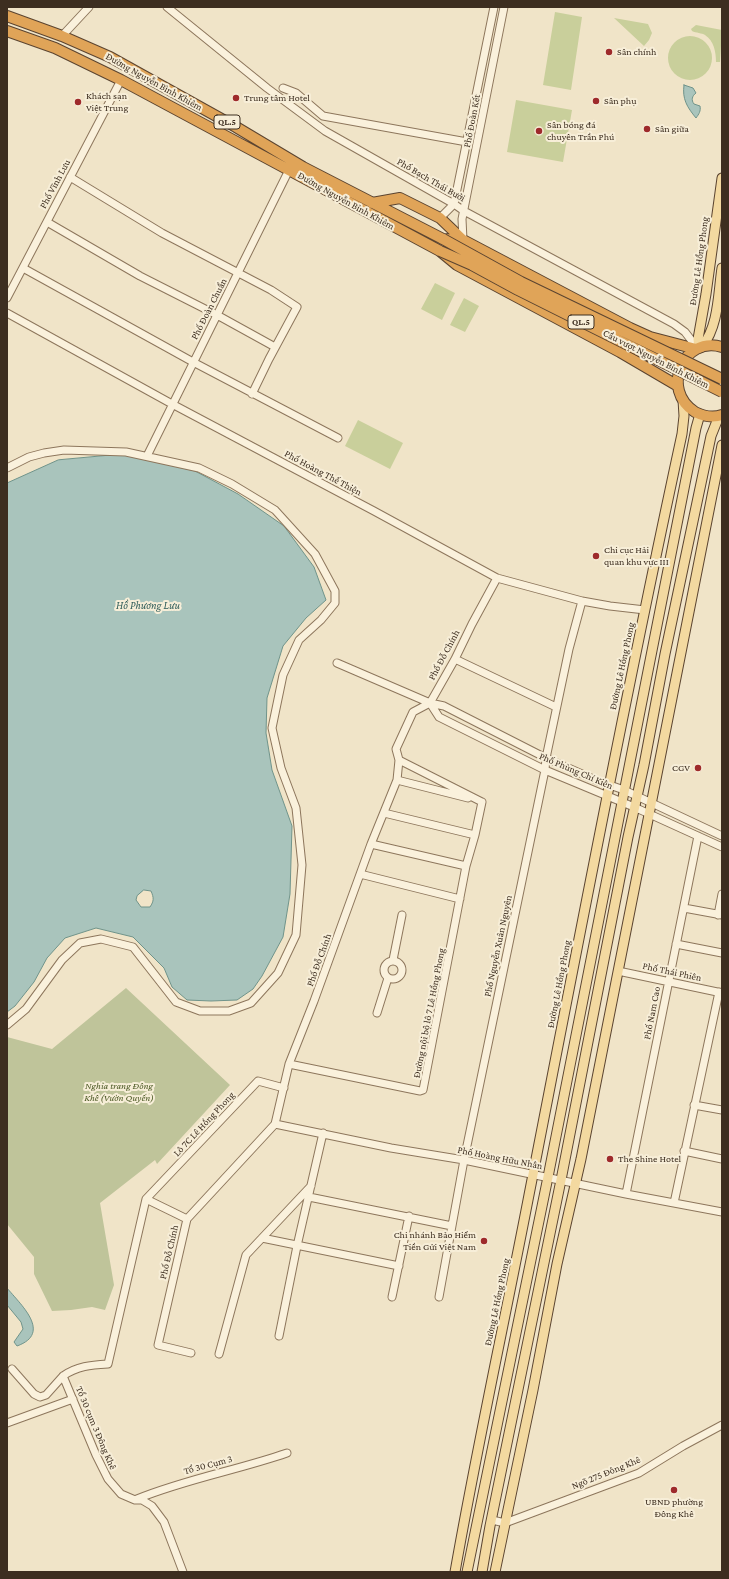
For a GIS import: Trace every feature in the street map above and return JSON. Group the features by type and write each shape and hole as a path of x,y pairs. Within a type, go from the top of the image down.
{"highway":[{"name":"Đường Nguyễn Bình Khiêm","path":"7,16 62,36 110,57 236,127 303,167 443,239"},
{"name":"Đường Nguyễn Bỉnh Khiêm","path":"7,31 55,48 121,80 440,251 457,264 620,352 678,386"},
{"path":"372,203 400,198 440,218 463,240"},
{"name":"Cầu vượt Nguyễn Bỉnh Khiêm","path":"443,239 521,282 722,379"},
{"name":"QL.5","path":"443,239 463,240 630,328 650,337 699,348"},
{"name":"Cầu vượt Nguyễn Bỉnh Khiêm","path":"440,251 472,265 518,290 722,392"},
{"path":"620,352 630,351 638,343 638,336 630,328"},
{"path":"720,416 700,414 690,408 683,400 678,386 678,375 681,365 687,356 699,348 711,345 722,347"}],"main road":[{"name":"Đường Lê Hồng Phong","path":"699,348 698,339 706,298 720,204 722,178"},
{"path":"699,348 709,338 714,326 722,268"},
{"name":"Đường Lê Hồng Phong","path":"455,1572 467,1503 533,1175 608,785 682,434 684,416 683,400"},
{"path":"467,1572 548,1177 700,414"},
{"path":"482,1572 634,807 711,436 720,416"},
{"path":"693,443 696,440 702,439 707,444 708,450"},
{"path":"495,1572 576,1182 722,445"},
{"path":"690,538 702,541"}],"street":[{"path":"62,36 89,7"},
{"name":"Phố Bạch Thái Bưởi","path":"167,7 267,88 325,131 464,211 674,324 686,332 699,348"},
{"name":"Phố Đoàn Kết","path":"454,204 494,7"},
{"name":"Phố Đoàn Kết","path":"463,240 462,219 504,7"},
{"name":"Phố Vĩnh Lưu","path":"7,298 121,80"},
{"path":"283,88 296,93 323,116 467,142"},
{"name":"Phố Đoàn Chuẩn","path":"146,456 289,170"},
{"path":"70,177 162,233 271,290 297,307 252,394"},
{"path":"440,218 454,204"},
{"path":"47,222 140,276 217,315 275,347"},
{"path":"22,268 252,394 338,438"},
{"name":"Phố Hoàng Thế Thiện","path":"7,313 172,404 374,511 496,578 582,601 644,610"},
{"path":"7,468 29,457 64,450 126,452 199,468 232,484 275,510 315,554 335,591 335,603 321,620 299,640 286,668 283,675 272,728 281,768 296,808 302,865 296,935 278,973 251,1003 229,1011 200,1011 176,1002 133,947 101,938 80,943 62,960 26,1009 7,1025"},
{"name":"Phố Đỗ Chính","path":"191,1353 158,1345 187,1218 275,1124 289,1064 314,1001 371,844 397,780 399,760 396,749 413,712 430,703 455,659 496,578"},
{"name":"Phố Nguyễn Xuân Nguyên","path":"439,1297 464,1160 545,770 556,706 582,601"},
{"path":"455,659 556,706"},
{"name":"Phố Phùng Chí Kiên","path":"337,663 430,703 444,706 546,758 608,785 624,790 722,836"},
{"name":"Phố Phùng Chí Kiên","path":"430,703 439,717 545,770 622,801 722,847"},
{"path":"399,760 482,802"},
{"path":"397,780 482,802"},
{"name":"Đường nội bộ lô 7 Lê Hồng Phong","path":"289,1064 420,1091 423,1090 466,866 475,835 482,802"},
{"path":"384,813 475,835"},
{"name":"Phố Nam Cao","path":"626,1194 698,836"},
{"path":"371,844 466,866"},
{"path":"360,874 460,899"},
{"path":"684,908 720,915 722,894"},
{"path":"393,960 402,915"},
{"path":"676,944 722,953"},
{"path":"393,960 401,965 401,974 394,980 388,978 384,974 383,967 387,962 393,960"},
{"name":"Phố Thái Phiên","path":"618,971 721,992"},
{"path":"377,1013 388,978"},
{"path":"674,1203 694,1105 721,992"},
{"name":"Lô 7C Lê Hồng Phong","path":"146,1199 258,1081 284,1088"},
{"path":"694,1105 722,1110"},
{"name":"Phố Hoàng Hữu Nhân","path":"275,1124 391,1148 464,1160 533,1175 576,1182 626,1194 722,1212"},
{"path":"279,1336 297,1246 323,1133"},
{"path":"684,1151 722,1159"},
{"path":"218,1354 246,1254 311,1186"},
{"path":"309,1197 409,1216 452,1226"},
{"path":"39,1411 46,1395 63,1376 82,1367 108,1364 146,1199 187,1218"},
{"path":"392,1297 409,1216"},
{"path":"262,1238 398,1266"},
{"path":"12,1369 34,1394 40,1397 46,1395"},
{"name":"Tổ 30 cụm 3 Đông Khê","path":"63,1376 108,1480 121,1494 135,1500 142,1500 152,1506 164,1522 183,1572"},
{"path":"7,1423 73,1399"},
{"name":"Ngõ 275 Đông Khê","path":"505,1523 639,1473 722,1425"},
{"name":"Tổ 30 Cụm 3","path":"135,1500 174,1485 257,1463 287,1453"},
{"path":"492,1520 505,1523"}],"green space":[{"path":"555,12 582,17 571,90 543,85"},
{"path":"614,18 648,24 652,33 649,40 644,46"},
{"path":"696,25 722,30 720,62 716,62 716,54 711,40 704,34 692,31 691,29"},
{"path":"686,36 694,36 699,37 706,42 711,49 711,67 706,74 699,79 686,80 678,77 671,70 668,62 668,54 671,46 678,39"},
{"name":"Sân bóng đá chuyên Trần Phú","path":"516,100 572,110 563,162 507,152"},
{"path":"435,283 455,293 442,320 421,309"},
{"path":"464,298 479,306 465,332 450,325"},
{"path":"358,420 403,443 390,469 345,446"},
{"name":"Nghia trang Đông Khê (Vườn Quyến)","path":"126,988 230,1085 157,1164 155,1160 100,1203 114,1285 105,1310 92,1307 52,1311 34,1274 34,1257 7,1224 7,1037 52,1049"}],"water":[{"path":"684,85 693,88 696,93 692,101 694,104 700,106 700,112 696,118 686,103"},
{"name":"Hồ Phương Lưu","path":"123,454 195,471 238,494 284,526 314,567 326,600 306,618 283,646 267,698 266,733 272,770 292,826 290,894 283,937 262,976 253,989 237,1000 187,1000 172,987 164,968 133,937 96,928 65,938 47,958 34,982 15,1006 7,1012 7,483 58,460","holes":["144,890 151,891 153,899 150,907 141,907 136,900 137,896"]},
{"path":"7,1288 25,1310 33,1326 32,1334 27,1340 17,1346 14,1342 23,1329 21,1322 7,1305"}],"place":[{"name":"Sân chính","path":"609,52"},
{"name":"Trung tâm Hotel","path":"236,98"},
{"name":"Sân phụ","path":"596,101"},
{"name":"Khách sạn Việt Trung","path":"78,102"},
{"name":"Sân giữa","path":"647,129"},
{"name":"Sân bóng đá chuyên Trần Phú","path":"539,131"},
{"name":"Chi cục Hải quan khu vực III","path":"596,556"},
{"name":"CGV","path":"698,768"},
{"name":"The Shine Hotel","path":"610,1159"},
{"name":"Chi nhánh Bảo Hiểm Tiền Gửi Việt Nam","path":"484,1241"},
{"name":"UBND phường Đông Khê","path":"674,1490"}]}
